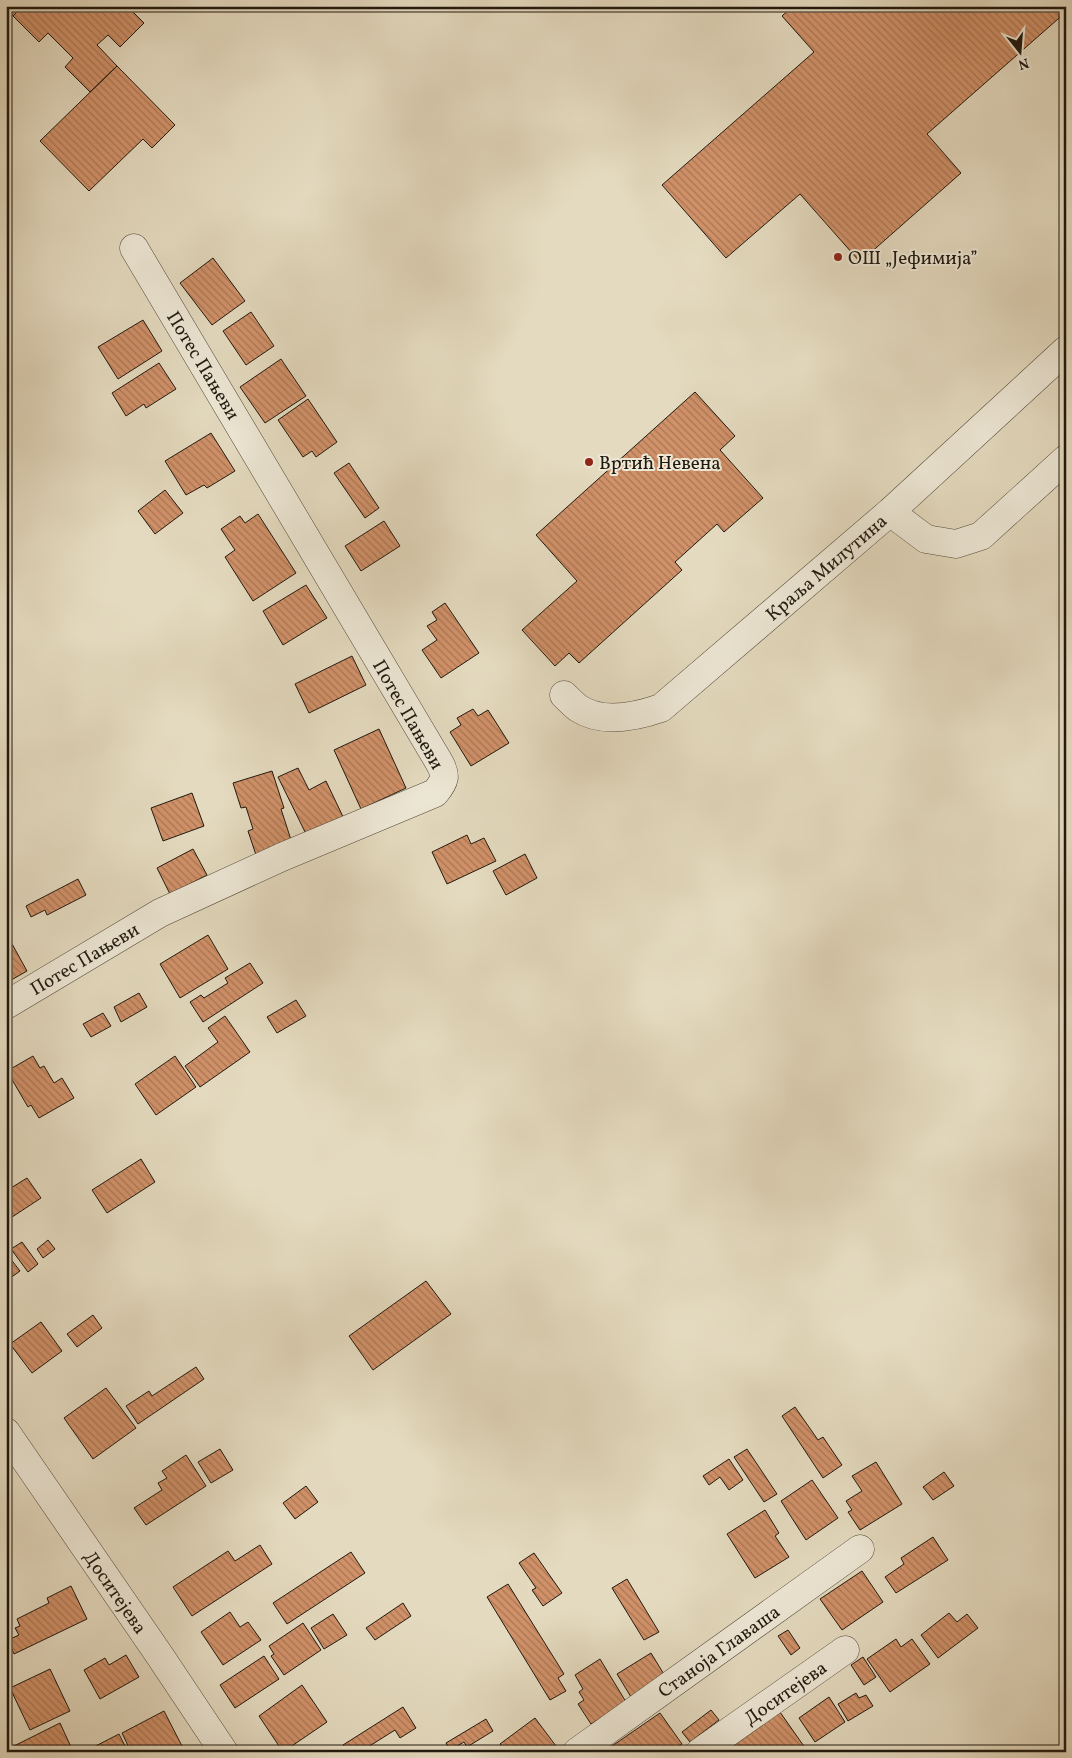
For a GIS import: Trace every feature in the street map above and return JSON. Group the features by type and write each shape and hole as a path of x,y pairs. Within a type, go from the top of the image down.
{"street":[{"name":"Потес Пањеви","path":"6,1005 160,913 282,857 435,793 443,784 445,772 440,762 134,248"},
{"name":"Краља Милутина","path":"564,695 578,708 592,715 610,718 644,714 661,708 890,512 1066,350"},
{"path":"890,512 926,539 956,544 980,536 1066,459"},
{"name":"Доситејева","path":"6,1432 224,1752"},
{"name":"Станоја Главаша","path":"577,1752 860,1549"},
{"name":"Доситејева","path":"700,1752 845,1650"}],"building":[{"path":"6,6 23,6 13,16"},
{"path":"23,6 109,6 113,10 117,6 127,6 144,23 120,47 108,35 97,45 117,66 90,92 65,67 73,58 48,33 39,42 13,16"},
{"path":"793,6 1066,6 1066,12 927,134 961,173 860,262 800,194 726,258 662,185 814,52 782,16"},
{"path":"117,66 175,125 152,148 143,139 89,191 40,141"},
{"path":"213,258 245,301 212,325 180,283"},
{"path":"251,312 274,346 246,365 223,331"},
{"path":"143,320 162,351 118,379 98,347"},
{"path":"281,359 306,396 265,423 240,387"},
{"path":"159,363 176,389 146,408 144,404 126,416 112,393"},
{"path":"695,392 735,436 720,450 763,498 724,532 717,524 675,562 682,570 579,663 569,653 555,666 522,630 577,581 536,535"},
{"path":"308,399 337,442 316,457 312,451 303,457 278,420"},
{"path":"211,433 235,471 207,488 204,485 186,495 165,461"},
{"path":"349,463 379,508 365,518 334,473"},
{"path":"165,490 183,513 155,534 138,511"},
{"path":"258,514 296,573 253,601 225,557 235,550 221,529 240,516 245,523"},
{"path":"384,521 400,546 361,571 345,546"},
{"path":"306,585 327,618 283,645 263,611"},
{"path":"445,603 479,653 441,678 422,650 437,640 427,626 437,620 432,612"},
{"path":"352,656 366,685 309,713 295,684"},
{"path":"473,709 478,716 488,710 509,743 471,766 450,732 461,725 457,718"},
{"path":"379,729 406,788 361,809 334,750"},
{"path":"298,768 309,790 326,781 345,821 308,838 278,777"},
{"path":"272,771 284,808 281,809 292,843 256,855 248,831 253,829 246,807 241,808 233,783"},
{"path":"192,793 204,826 163,841 151,808"},
{"path":"467,835 471,844 484,838 496,861 447,884 432,852"},
{"path":"193,849 207,875 170,894 157,868"},
{"path":"525,854 537,878 506,895 493,871"},
{"path":"78,879 86,895 47,915 45,910 31,917 26,906"},
{"path":"6,933 27,971 6,983"},
{"path":"208,935 228,969 180,998 160,964"},
{"path":"250,963 263,983 203,1022 190,1002 201,995 204,998 228,983 225,978"},
{"path":"139,993 147,1007 121,1022 114,1007"},
{"path":"296,1000 306,1016 277,1033 267,1017"},
{"path":"103,1013 111,1026 91,1037 83,1024"},
{"path":"225,1016 250,1052 200,1087 185,1066 218,1042 208,1028"},
{"path":"33,1056 40,1068 44,1066 54,1083 62,1078 74,1098 39,1118 31,1105 28,1107 7,1071"},
{"path":"175,1056 196,1087 156,1115 135,1084"},
{"path":"141,1159 155,1182 107,1213 92,1190"},
{"path":"27,1178 41,1198 6,1221 6,1191"},
{"path":"48,1240 55,1249 43,1258 37,1249"},
{"path":"22,1242 38,1264 28,1272 11,1249"},
{"path":"6,1253 20,1271 6,1281"},
{"path":"426,1281 451,1314 373,1370 349,1336"},
{"path":"93,1315 102,1328 77,1347 67,1334"},
{"path":"41,1322 62,1351 32,1373 10,1344"},
{"path":"196,1367 204,1379 138,1424 126,1406 149,1391 152,1396"},
{"path":"106,1388 136,1428 93,1459 64,1418"},
{"path":"795,1407 818,1440 823,1437 842,1465 823,1478 782,1416"},
{"path":"220,1449 233,1470 211,1483 198,1462"},
{"path":"747,1449 777,1494 764,1502 734,1457"},
{"path":"186,1455 206,1486 146,1525 134,1508 162,1490 158,1483 167,1478 162,1471"},
{"path":"729,1459 743,1480 729,1490 720,1477 709,1485 703,1476"},
{"path":"876,1462 902,1504 860,1530 848,1512 852,1510 846,1501 862,1491 852,1476"},
{"path":"944,1472 954,1486 933,1500 923,1487"},
{"path":"812,1480 838,1518 806,1540 781,1501"},
{"path":"306,1486 318,1502 295,1519 283,1503"},
{"path":"765,1510 779,1533 775,1536 789,1557 755,1578 727,1534"},
{"path":"933,1537 948,1560 896,1593 885,1577 904,1564 901,1558"},
{"path":"260,1545 272,1564 192,1616 173,1587 228,1551 235,1561"},
{"path":"351,1552 365,1573 287,1624 273,1603"},
{"path":"534,1553 562,1593 543,1606 532,1590 536,1588 519,1563"},
{"path":"862,1571 883,1602 842,1630 820,1599"},
{"path":"627,1579 659,1632 644,1640 612,1588"},
{"path":"508,1584 564,1674 558,1678 566,1691 550,1700 487,1597"},
{"path":"71,1586 87,1619 14,1654 8,1640 19,1635 15,1628 20,1626 17,1619 49,1603 47,1598"},
{"path":"403,1603 411,1616 375,1640 366,1628"},
{"path":"230,1612 240,1627 248,1622 261,1640 223,1665 201,1632"},
{"path":"949,1613 957,1622 967,1614 978,1628 938,1658 921,1635"},
{"path":"333,1614 347,1635 324,1649 311,1628"},
{"path":"303,1623 321,1650 284,1675 271,1656 274,1654 269,1646"},
{"path":"788,1630 800,1648 791,1655 778,1636"},
{"path":"896,1639 901,1647 912,1639 930,1664 890,1692 867,1659"},
{"path":"651,1653 665,1676 631,1697 617,1674"},
{"path":"126,1655 139,1677 100,1699 84,1670 105,1658 109,1665"},
{"path":"264,1656 279,1679 235,1708 220,1685"},
{"path":"863,1657 876,1677 864,1685 851,1665"},
{"path":"600,1659 626,1702 591,1724 578,1704 584,1700 579,1692 583,1689 575,1675"},
{"path":"50,1669 70,1711 30,1730 10,1688"},
{"path":"302,1685 327,1722 283,1752 259,1716"},
{"path":"856,1693 859,1698 866,1695 873,1706 848,1721 838,1704"},
{"path":"829,1697 845,1722 815,1742 799,1718"},
{"path":"775,1705 808,1752 731,1752 725,1741"},
{"path":"403,1707 416,1728 400,1738 395,1730 360,1752 347,1752 343,1745"},
{"path":"711,1710 719,1720 690,1742 682,1732"},
{"path":"164,1711 182,1746 170,1752 131,1752 122,1733"},
{"path":"660,1713 682,1744 671,1752 616,1752 612,1746"},
{"path":"535,1718 556,1746 548,1752 506,1752 500,1744"},
{"path":"486,1719 493,1731 467,1747 464,1742 450,1750 446,1743"},
{"path":"60,1723 71,1747 62,1752 6,1752 6,1750"},
{"path":"119,1734 128,1752 84,1752"}],"place":[{"name":"ОШ „Јефимија”","path":"838,257"},
{"name":"Вртић Невена","path":"589,462"}]}
